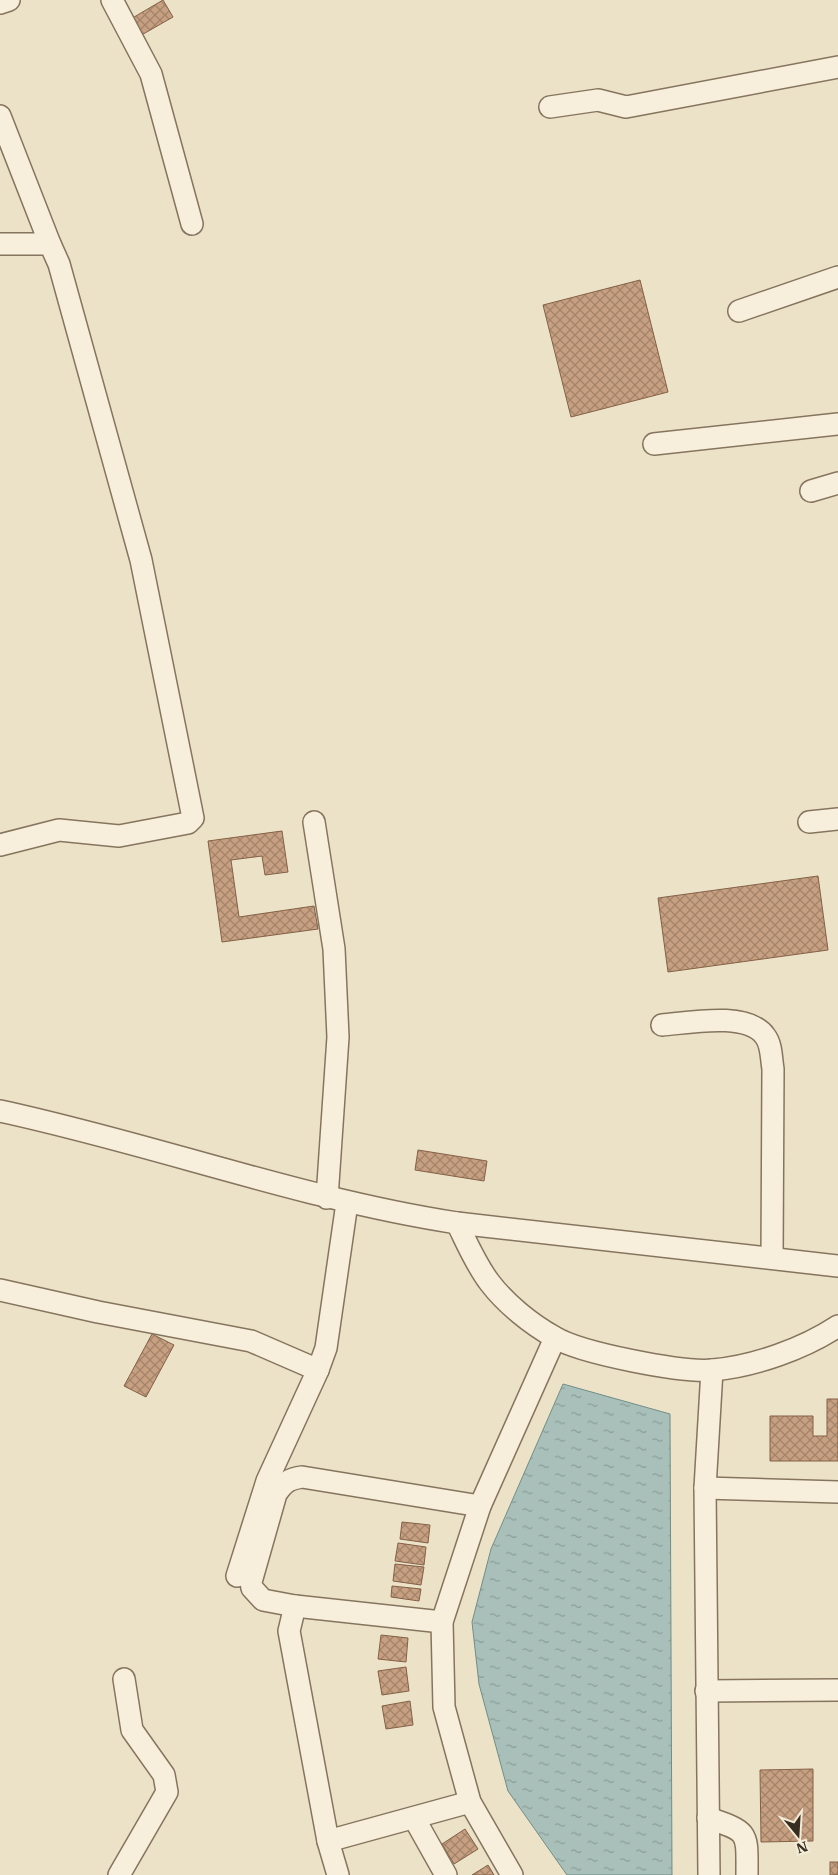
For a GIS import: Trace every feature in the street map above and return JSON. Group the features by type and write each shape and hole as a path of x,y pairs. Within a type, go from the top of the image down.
{"street":[{"path":"0,3 9,0"},
{"path":"112,0 152,74 192,224"},
{"path":"550,107 598,100 626,107 838,66"},
{"path":"0,116 59,264 140,560 193,818 188,823 119,836 68,829 0,845"},
{"path":"0,244 42,242 50,244"},
{"path":"739,311 838,277"},
{"path":"654,444 838,424"},
{"path":"811,491 838,483"},
{"path":"809,822 838,819"},
{"path":"237,1576 267,1481 318,1370 326,1348 337,1201 338,1037 334,949 314,822"},
{"path":"662,1025 740,1020 755,1027 765,1036 770,1048 772,1069 772,1258"},
{"path":"0,1111 337,1201 457,1223 838,1266"},
{"path":"457,1223 490,1283 522,1314 555,1338 585,1349 678,1369 712,1370 731,1367 778,1354 838,1326"},
{"path":"0,1290 98,1312 252,1341 318,1370"},
{"path":"512,1875 470,1802 444,1707 442,1622 480,1506 555,1338"},
{"path":"709,1875 706,1691 706,1488 712,1370"},
{"path":"442,1622 295,1606 262,1600 252,1588 252,1582 276,1494 282,1484 290,1479 302,1477 480,1506"},
{"path":"706,1488 838,1492"},
{"path":"295,1606 289,1631 328,1842 338,1875"},
{"path":"119,1875 167,1792 164,1775 132,1730 124,1679"},
{"path":"706,1691 838,1690"},
{"path":"328,1842 470,1802"},
{"path":"414,1818 446,1875"},
{"path":"708,1818 736,1827 744,1833 747,1843 747,1875"}],"water":[{"path":"563,1384 670,1414 672,1875 567,1875 508,1791 479,1684 472,1622 491,1549"}],"building":[{"path":"163,0 173,17 138,37 129,20"},
{"path":"640,280 668,392 571,417 543,305"},
{"path":"282,831 288,872 265,875 262,856 231,860 239,917 314,906 318,929 222,942 208,841"},
{"path":"818,876 828,950 668,972 658,898"},
{"path":"418,1150 487,1161 484,1181 415,1170"},
{"path":"152,1334 174,1345 146,1397 124,1386"},
{"path":"827,1399 838,1399 838,1461 770,1461 770,1416 813,1416 813,1436 827,1436"},
{"path":"402,1522 430,1525 428,1543 400,1539"},
{"path":"398,1543 426,1547 424,1565 395,1561"},
{"path":"395,1564 424,1567 421,1585 393,1581"},
{"path":"392,1586 421,1589 419,1601 391,1597"},
{"path":"381,1635 408,1638 406,1662 378,1659"},
{"path":"406,1667 409,1691 382,1695 378,1671"},
{"path":"410,1701 413,1725 386,1729 382,1706"},
{"path":"813,1769 813,1841 761,1842 760,1770"},
{"path":"465,1829 478,1849 454,1864 442,1844"},
{"path":"830,1862 838,1862 838,1875 830,1875"},
{"path":"488,1865 494,1875 472,1875"}]}
